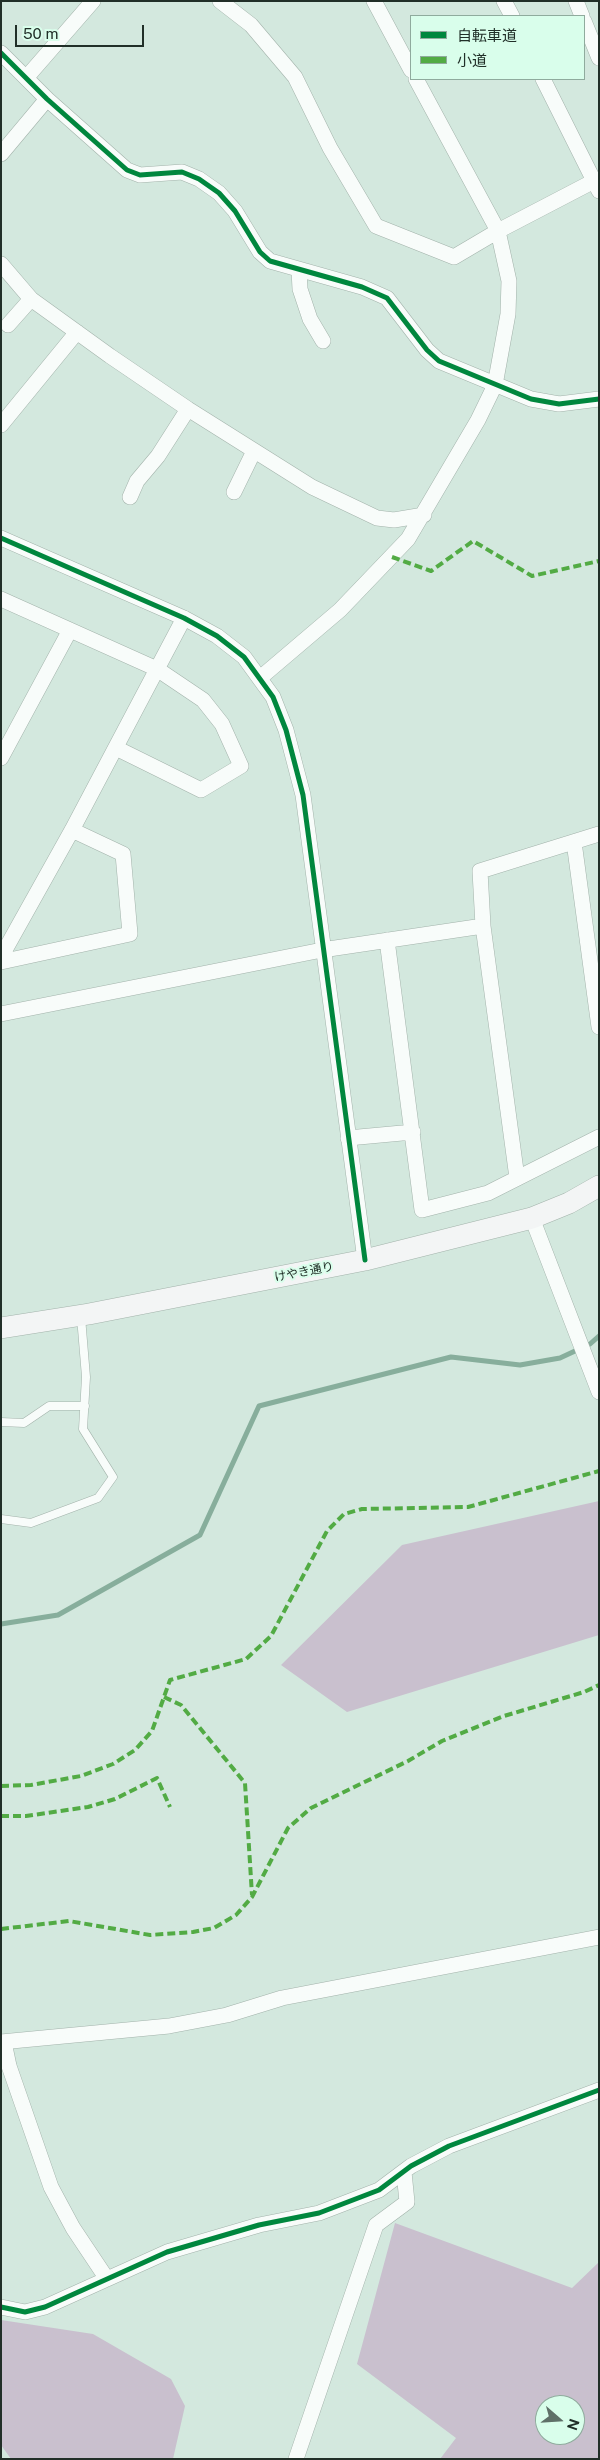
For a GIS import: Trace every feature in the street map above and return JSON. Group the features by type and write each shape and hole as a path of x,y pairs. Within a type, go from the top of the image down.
{"street":[{"path":"26,78 93,1"},
{"path":"220,1 251,25 295,77 330,148 376,226 454,258 498,231 596,186 543,80"},
{"path":"374,1 410,68"},
{"path":"504,1 511,15"},
{"path":"576,1 582,15"},
{"path":"585,23 599,58"},
{"path":"1,53 47,99 127,170 140,175 182,172 200,179 219,193 236,211 260,252 270,261 362,287 387,298 427,350 439,361 531,399 558,404 599,399"},
{"path":"260,678 340,610 392,558 408,539 424,515 478,420 495,385 508,314 509,281 498,231 417,80"},
{"path":"1,154 47,99"},
{"path":"1,264 30,299 188,409 312,487 377,518 394,520 424,515"},
{"path":"299,270 300,289 310,319 324,341"},
{"path":"8,324 30,299"},
{"path":"1,425 77,332"},
{"path":"130,497 137,482 158,456 188,409"},
{"path":"234,492 254,451"},
{"path":"1,538 184,618 217,636 238,652 273,697 295,760 303,796 322,950 365,1260"},
{"path":"1,599 157,669 203,700 222,724 241,766 201,790 116,748"},
{"path":"1,957 72,830 184,618"},
{"path":"1,758 70,630"},
{"path":"1,962 130,934 123,854 72,830"},
{"path":"517,1178 483,926 480,871 599,834"},
{"path":"574,842 599,1026"},
{"path":"1,1014 322,950 483,926"},
{"path":"386,940 414,1132 422,1210 488,1192 599,1137"},
{"path":"348,1138 414,1132"},
{"name":"けやき通り","path":"1,1328 81,1315 365,1260 532,1218 569,1203 599,1186"},
{"path":"532,1218 599,1392"},
{"path":"107,2279 73,2228 51,2187 9,2066 3,2042 169,2026 227,2015 282,1998 599,1937"},
{"path":"1,2308 24,2312 45,2307 167,2252 259,2225 319,2213 379,2190 404,2172 449,2146 599,2090"},
{"path":"296,2459 376,2225 407,2202 404,2172"}],"lane":[{"path":"1,1520 31,1523 98,1498 113,1478 83,1429 86,1378 81,1315"},
{"path":"1,1422 24,1423 49,1406 85,1406"}],"shaded area":[{"path":"599,1501 599,1635 347,1712 281,1665 402,1545"},
{"path":"395,2223 572,2288 599,2262 599,2459 440,2459 456,2438 357,2364"},
{"path":"1,2320 93,2334 171,2379 185,2406 173,2459 11,2459 1,2445"}],"waterway":[{"path":"1,1624 58,1615 200,1535 259,1406 451,1357 520,1365 560,1358 590,1344 599,1336"}],"marked path":[{"path":"392,557 431,571 473,541 532,576 599,561"},
{"path":"1,1786 31,1785 81,1776 113,1764 135,1750 152,1731 170,1680 246,1659 271,1636 327,1531 344,1514 362,1509 468,1507 599,1471"},
{"path":"1,1929 69,1921 150,1935 193,1932 214,1928 236,1915 252,1897 288,1828 311,1808 408,1761 442,1741 504,1716 584,1692 599,1685"},
{"path":"164,1697 181,1705 245,1783 252,1895"},
{"path":"1,1816 26,1816 88,1807 115,1799 157,1778 170,1807"}],"cycle path":[{"path":"1,53 47,99 127,170 140,175 182,172 199,179 219,193 235,211 260,252 270,261 362,287 387,298 427,350 439,361 531,399 559,404 599,399"},
{"path":"1,538 184,618 217,636 244,657 273,697 286,730 303,795 365,1260"},
{"path":"1,2307 25,2312 45,2307 167,2252 259,2225 319,2213 379,2190 411,2166 449,2146 599,2090"}]}
